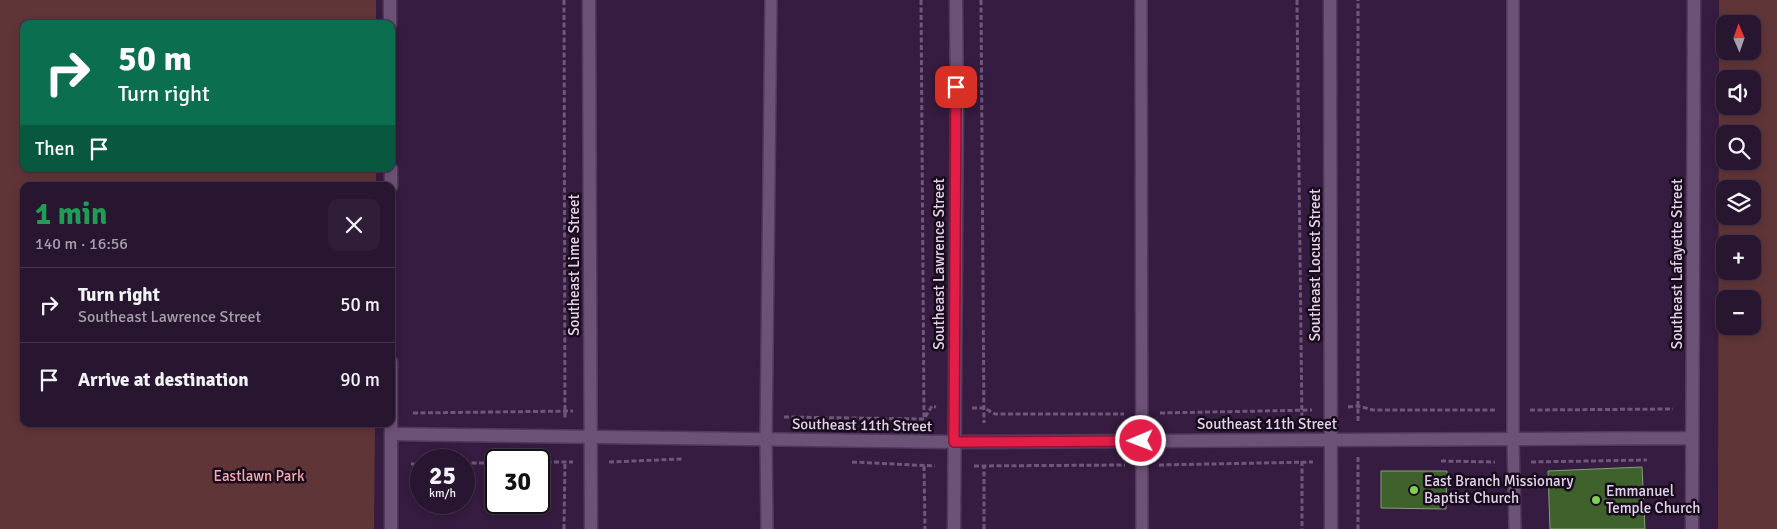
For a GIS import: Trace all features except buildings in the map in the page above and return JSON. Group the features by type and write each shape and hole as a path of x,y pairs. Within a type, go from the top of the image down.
{"street":[{"path":"390,0 390,20"},
{"name":"Southeast Lime Street","path":"589,0 591,529"},
{"name":"Southeast Lawrence Street","path":"954,529 956,0"},
{"name":"Southeast Locust Street","path":"1330,0 1331,529"},
{"name":"Southeast Lafayette Street","path":"1692,529 1694,0"},
{"path":"391,529 392,427"},
{"name":"Southeast 11th Street","path":"392,434 924,442 1692,438"}],"lane":[{"path":"767,529 766,417 771,0"},
{"path":"1141,0 1142,529"},
{"path":"1513,0 1513,439 1515,529"}],"path":[{"path":"564,0 564,529"},
{"path":"921,0 925,529"},
{"path":"981,0 984,529"},
{"path":"1297,0 1302,529"},
{"path":"1358,0 1358,529"},
{"path":"924,419 932,406 984,408 995,414 1141,414 1302,410 1358,406 1373,410 1678,409"},
{"path":"413,413 591,412"},
{"path":"766,417 924,419"}],"green space":[{"name":"Eastlawn Park","path":"0,0 376,0 376,20 20,20 20,172 376,172 376,182 20,182 20,427 375,427 374,529 0,529"},
{"path":"1719,0 1777,0 1777,529 1718,529 1718,335 1761,335 1761,290 1718,290 1718,280 1761,280 1761,235 1719,235 1719,225 1761,225 1761,180 1719,180 1719,170 1761,170 1761,125 1719,125 1719,115 1761,115 1761,70 1719,70 1719,60 1761,60 1761,15 1719,15"}],"place":[{"name":"East Branch Missionary Baptist Church","path":"1414,490"},
{"name":"Emmanuel Temple Church","path":"1596,500"}],"route":[{"path":"956,87 954,442 1141,441"}]}
